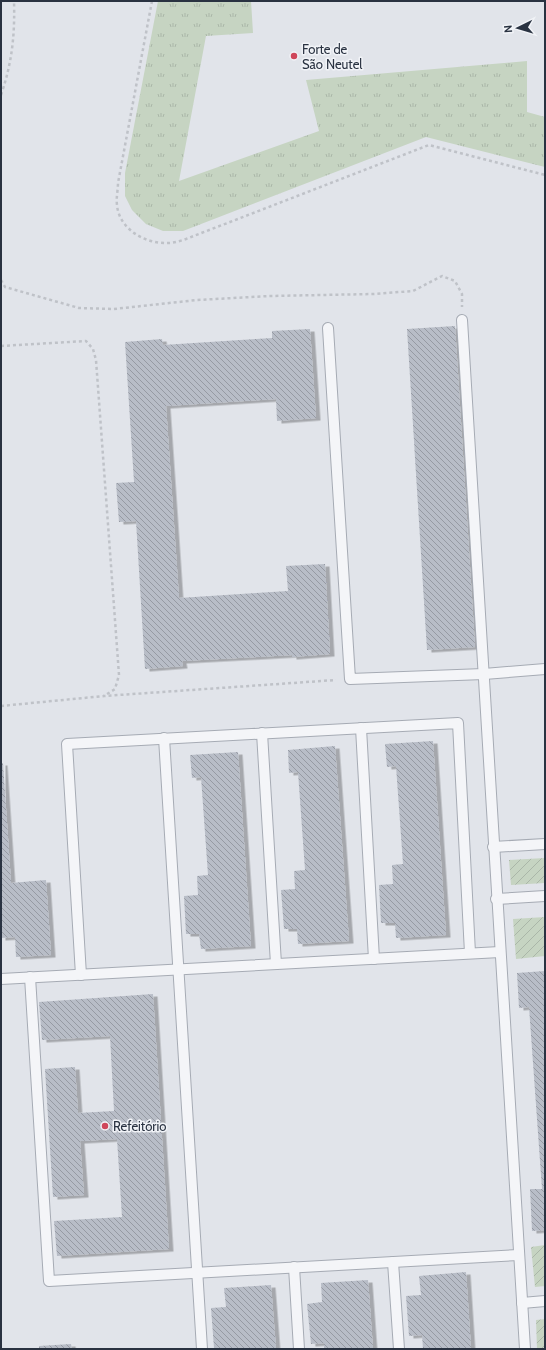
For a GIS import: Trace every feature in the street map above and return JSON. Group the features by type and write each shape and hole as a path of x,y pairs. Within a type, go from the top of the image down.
{"lane":[{"path":"462,320 484,674 496,899 525,1349"},
{"path":"328,328 350,679 484,674 545,669"},
{"path":"81,975 67,744 164,738 458,723 470,953"},
{"path":"361,728 374,959"},
{"path":"262,733 276,964"},
{"path":"164,738 202,1349"},
{"path":"493,847 545,844"},
{"path":"496,899 545,896"},
{"path":"1,979 500,952"},
{"path":"30,977 49,1281 519,1255"},
{"path":"393,1262 398,1349"},
{"path":"294,1267 299,1349"},
{"path":"522,1303 545,1301"}],"path":[{"path":"1,95 10,69 15,28 14,1"},
{"path":"152,1 118,183 117,206 123,223 135,234 151,241 168,243 186,240 429,145 545,175"},
{"path":"1,280 3,286 79,308 114,309 197,300 269,296 373,294 413,291 442,276 455,281 462,294 462,320"},
{"path":"1,346 86,341 93,349 96,360 119,675 115,688 104,696"},
{"path":"1,706 104,696 350,679"}],"green space":[{"path":"158,1 251,1 253,33 206,36 179,181 319,131 306,80 527,61 527,112 545,117 545,167 426,137 183,231 163,231 146,224 132,210 125,196 125,173"},
{"path":"545,858 545,883 511,885 509,860"},
{"path":"545,917 545,956 516,959 513,919"},
{"path":"545,1245 545,1286 535,1287 531,1247"},
{"path":"545,1319 545,1349 537,1349 536,1320"}],"building":[{"path":"455,326 475,647 427,650 407,329"},
{"path":"310,329 316,418 277,421 276,399 166,406 179,598 288,591 286,566 325,564 330,654 292,657 292,655 182,661 183,666 145,669 136,521 119,522 116,483 134,482 125,342 162,339 163,345 272,338 272,331"},
{"path":"433,741 446,935 396,938 395,923 381,923 379,885 393,884 392,865 403,864 396,766 387,767 385,744"},
{"path":"335,746 349,941 298,944 297,929 284,929 281,890 295,889 294,871 305,870 298,772 289,773 288,750"},
{"path":"238,752 251,946 201,949 199,934 186,934 184,896 198,895 197,876 208,875 201,777 192,778 190,755"},
{"path":"1,763 3,763 11,883 46,880 51,955 16,957 15,937 1,938"},
{"path":"545,971 545,1230 532,1231 530,1189 542,1189 529,1007 519,1008 517,973"},
{"name":"Refeitório","path":"153,994 169,1249 57,1256 54,1221 122,1217 117,1139 80,1141 84,1195 53,1197 45,1069 75,1067 78,1113 114,1111 110,1036 42,1040 39,1002"},
{"path":"466,1272 471,1349 423,1349 422,1335 409,1336 406,1296 421,1295 419,1276"},
{"path":"368,1280 373,1349 324,1349 324,1343 311,1344 307,1304 322,1302 321,1283"},
{"path":"271,1285 276,1349 214,1348 211,1308 226,1307 224,1288"},
{"path":"71,1344 72,1349 39,1349 39,1346"}],"place":[{"name":"Forte de São Neutel","path":"294,56"},
{"name":"Refeitório","path":"105,1126"}]}
